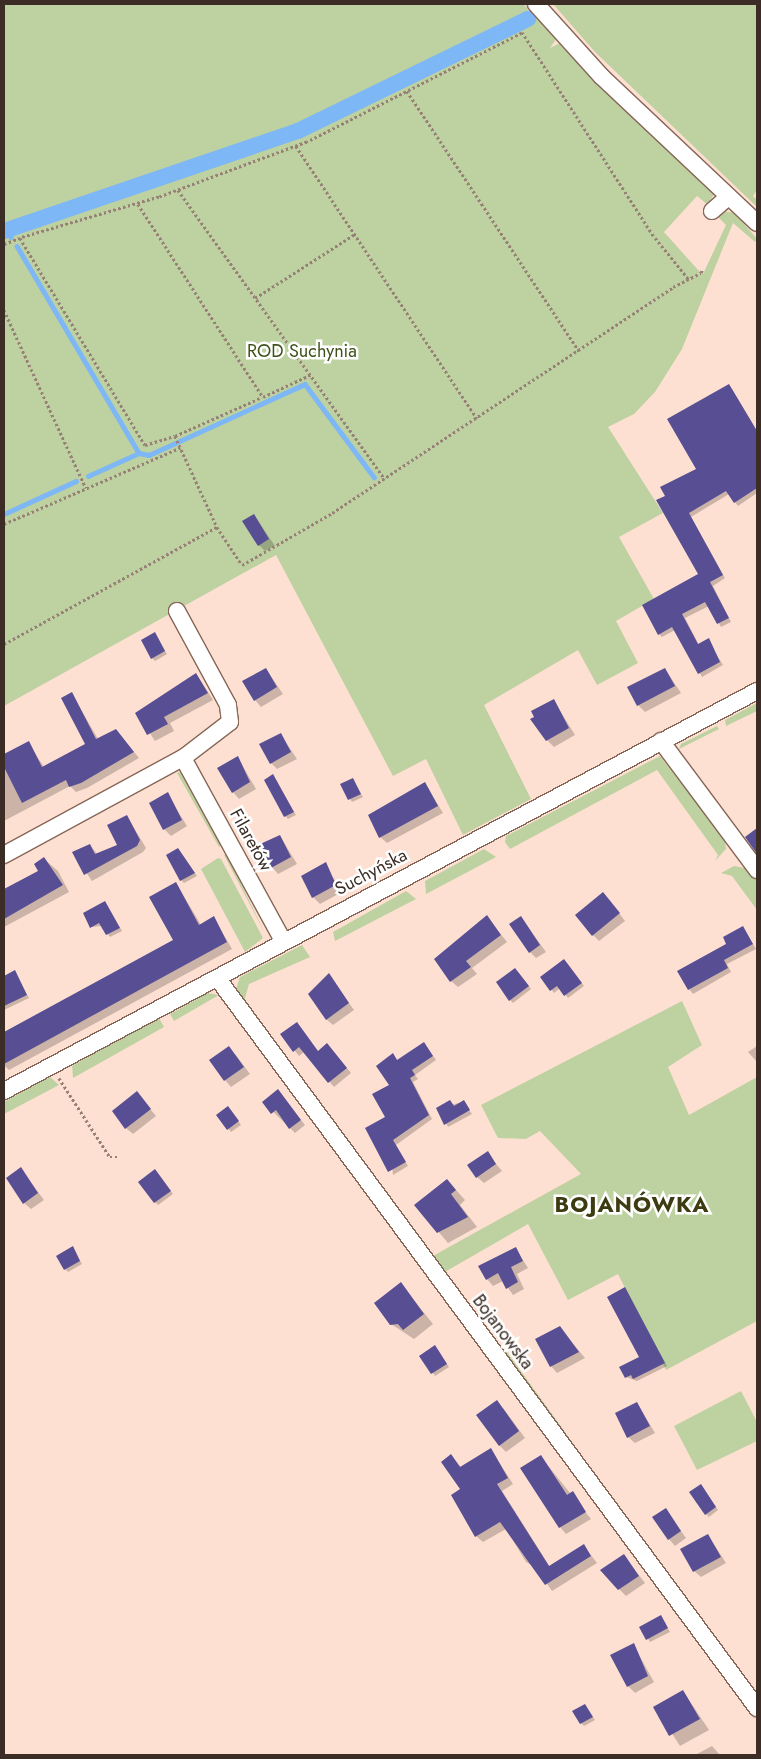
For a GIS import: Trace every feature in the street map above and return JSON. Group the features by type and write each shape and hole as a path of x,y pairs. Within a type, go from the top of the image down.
{"street":[{"path":"536,4 601,76 757,223"},
{"path":"712,211 728,197"},
{"path":"4,855 183,758 230,722 228,705 177,611"},
{"name":"Suchyńska","path":"4,1091 218,979 283,941 757,691"},
{"path":"662,741 757,870"},
{"name":"Filaretów","path":"183,758 283,941"},
{"name":"Bojanowska","path":"218,979 757,1708"}],"path":[{"path":"4,244 138,204 296,146 522,33 652,236 688,280"},
{"path":"407,91 579,350"},
{"path":"296,146 477,418"},
{"path":"178,190 385,479"},
{"path":"138,204 263,397"},
{"path":"255,298 355,234"},
{"path":"20,238 145,445 174,436 310,375"},
{"path":"174,436 217,527 242,565 385,479 702,270"},
{"path":"4,310 86,488"},
{"path":"4,524 180,448"},
{"path":"4,644 217,527"},
{"path":"52,1066 110,1156 120,1156"}],"green space":[{"path":"4,4 524,4 529,12 296,127 4,228"},
{"path":"553,4 757,4 757,190 753,196 757,200 757,207 595,52"},
{"name":"ROD Suchynia","path":"538,16 557,38 550,48 560,43 714,194 708,205 697,196 664,232 699,271 703,274 726,225 718,217 723,211 735,213 757,239 755,242 733,223 682,349 655,392 634,414 608,427 663,513 619,537 654,599 616,621 638,663 597,685 578,650 484,705 531,799 463,835 426,759 393,776 276,555 4,706 4,235 298,134"},
{"path":"757,207 757,216 753,212"},
{"path":"757,703 757,711 726,726 725,720"},
{"path":"717,726 719,729 679,749 681,744"},
{"path":"660,756 725,840 726,849 715,861 718,855 657,770 510,849 505,842 506,836"},
{"path":"179,772 182,774 221,845 219,847 177,773 132,794"},
{"path":"484,849 496,857 426,894 425,881"},
{"path":"224,855 227,855 266,935"},
{"path":"218,858 221,859 263,938 245,952 201,869"},
{"path":"734,866 750,869 757,879 757,910 732,876 721,873"},
{"path":"406,891 416,899 335,941 333,932"},
{"path":"302,945 310,957 249,984 244,1002 235,992 240,977"},
{"path":"208,993 219,995 174,1021 170,1014"},
{"path":"682,1001 702,1045 668,1067 689,1115 757,1077 757,1321 666,1370 618,1274 568,1300 528,1224 443,1273 431,1257 581,1174 540,1131 526,1139 498,1138 481,1105"},
{"path":"159,1018 164,1027 73,1078 72,1066"},
{"path":"50,1077 59,1085 4,1114 4,1102"},
{"path":"505,1349 560,1425 585,1461 503,1353"},
{"path":"741,1391 757,1422 757,1441 697,1470 674,1426"}],"building":[{"path":"729,384 757,431 757,488 734,503 726,491 689,513 723,575 710,582 729,618 717,624 705,602 682,614 698,644 709,638 720,662 698,674 672,627 658,635 642,605 698,574 656,500 665,496 660,487 696,469 667,419"},
{"path":"254,514 269,539 258,546 242,521"},
{"path":"155,632 165,651 151,659 141,640"},
{"path":"266,668 277,687 254,701 242,681"},
{"path":"665,668 675,686 637,706 627,687"},
{"path":"196,673 208,693 164,717 168,724 147,735 135,713"},
{"path":"72,692 96,739 116,729 134,752 81,783 69,787 66,780 22,803 4,767 4,754 29,741 42,767 85,744 61,698"},
{"path":"554,699 569,728 546,741 530,719 534,717 531,711"},
{"path":"281,733 291,752 270,764 259,744"},
{"path":"238,756 250,782 232,793 217,768"},
{"path":"273,774 294,812 284,817 264,780"},
{"path":"353,778 361,794 348,800 340,784"},
{"path":"425,782 438,806 379,838 368,815"},
{"path":"168,792 182,820 163,830 149,803"},
{"path":"127,815 140,840 137,846 84,875 72,852 90,844 95,854 117,845 107,825"},
{"path":"757,828 757,854 745,837"},
{"path":"280,835 291,857 271,868 258,845"},
{"path":"178,848 195,873 180,881 166,855"},
{"path":"44,857 63,885 4,919 4,889 38,871 34,864"},
{"path":"326,862 336,885 312,898 301,876"},
{"path":"176,882 199,925 214,916 227,942 4,1064 4,1032 173,940 149,897"},
{"path":"603,892 620,913 592,936 575,915"},
{"path":"105,901 120,928 106,935 99,923 90,928 83,913"},
{"path":"487,915 501,935 466,961 471,967 450,982 434,959"},
{"path":"521,916 540,945 529,953 509,924"},
{"path":"743,926 753,944 724,960 728,968 688,990 677,971 726,944 723,937"},
{"path":"564,959 582,983 564,996 557,986 550,991 540,977"},
{"path":"515,968 529,986 509,1001 496,982"},
{"path":"15,970 27,995 4,1006 4,976"},
{"path":"329,973 349,1003 326,1020 308,994"},
{"path":"297,1022 318,1051 327,1043 347,1068 328,1083 299,1047 293,1052 280,1034"},
{"path":"424,1042 433,1056 412,1070 415,1075 410,1078 429,1115 393,1140 406,1162 388,1172 365,1128 385,1117 372,1094 389,1085 376,1066 393,1053 397,1060"},
{"path":"229,1046 244,1067 224,1081 209,1060"},
{"path":"278,1089 301,1120 289,1129 276,1110 271,1114 262,1102"},
{"path":"137,1091 151,1109 125,1129 112,1111"},
{"path":"450,1100 454,1106 464,1100 470,1110 444,1125 436,1108"},
{"path":"228,1106 239,1121 227,1130 216,1115"},
{"path":"488,1151 496,1164 476,1178 467,1165"},
{"path":"21,1167 38,1193 23,1204 6,1178"},
{"path":"155,1169 171,1191 154,1203 138,1182"},
{"path":"447,1179 456,1190 451,1194 468,1217 437,1233 414,1205"},
{"path":"73,1246 80,1261 64,1270 56,1256"},
{"path":"516,1247 523,1261 511,1267 518,1282 506,1289 498,1273 486,1280 478,1266"},
{"path":"401,1282 424,1314 403,1330 398,1324 390,1325 374,1303"},
{"path":"625,1287 665,1363 633,1379 631,1375 625,1378 619,1367 639,1357 607,1297"},
{"path":"560,1326 579,1352 550,1367 535,1339"},
{"path":"435,1345 447,1364 431,1374 419,1356"},
{"path":"497,1400 519,1431 499,1446 476,1415"},
{"path":"637,1402 650,1426 627,1438 615,1413"},
{"path":"491,1448 508,1478 497,1484 549,1566 584,1544 591,1556 545,1585 500,1522 475,1537 451,1495 460,1489 441,1462 451,1454 460,1467"},
{"path":"541,1455 567,1495 573,1491 586,1512 559,1528 520,1468"},
{"path":"701,1484 716,1507 705,1515 689,1492"},
{"path":"666,1508 681,1531 668,1540 652,1517"},
{"path":"708,1534 721,1557 693,1572 680,1549"},
{"path":"624,1554 639,1576 618,1590 600,1570"},
{"path":"661,1615 668,1628 646,1640 639,1627"},
{"path":"634,1643 648,1676 627,1687 610,1655"},
{"path":"683,1690 700,1719 669,1736 653,1707"},
{"path":"585,1704 593,1717 580,1724 572,1711"}],"waterway":[{"path":"4,231 298,131 528,19"},
{"path":"7,230 11,237"},
{"path":"17,246 139,453 149,455 305,384 374,477"},
{"path":"88,476 139,453"},
{"path":"4,514 76,481"}],"district":[{"name":"BOJANÓWKA","path":"632,1205"}]}
